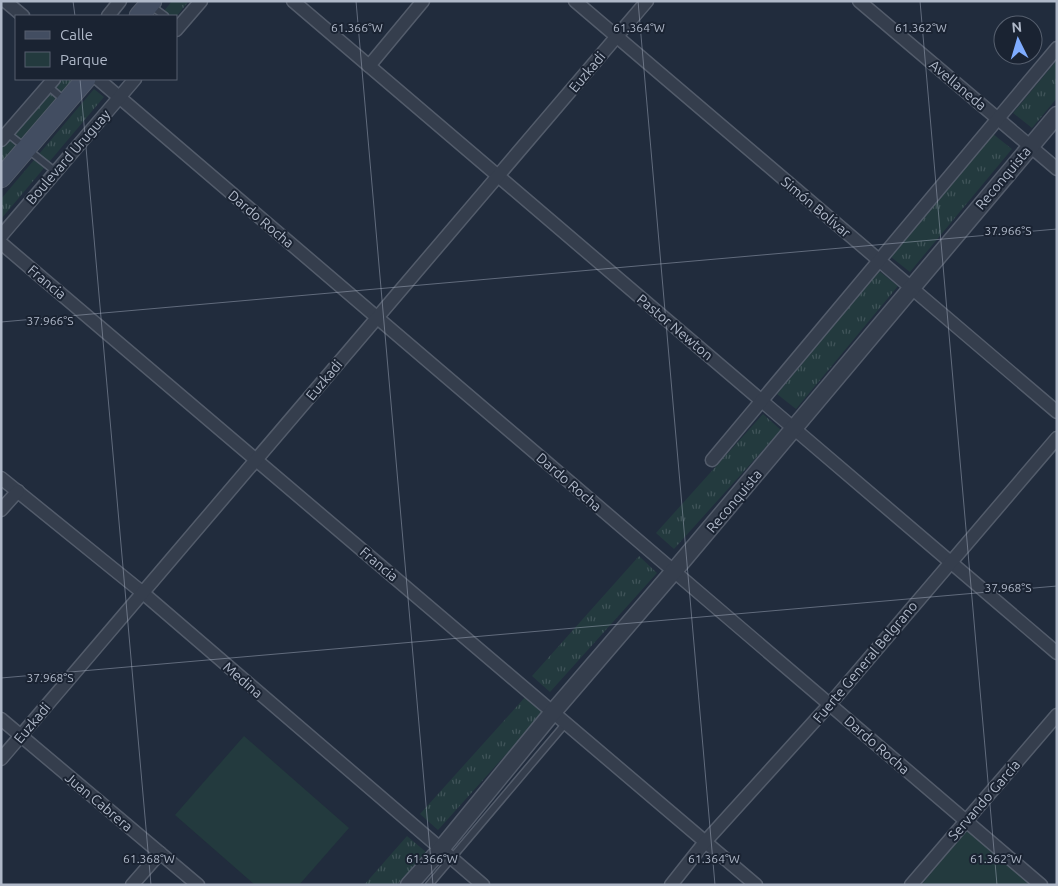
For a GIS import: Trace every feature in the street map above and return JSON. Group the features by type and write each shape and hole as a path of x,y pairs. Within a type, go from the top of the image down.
{"main road":[{"path":"1,178 85,80"}],"street":[{"path":"6,1 22,15"},
{"path":"109,15 120,1"},
{"name":"Pastor Newton","path":"292,1 1057,653"},
{"path":"369,66 422,1"},
{"name":"Simón Bolívar","path":"574,1 1057,412"},
{"name":"Euzkadi","path":"1,759 647,1"},
{"name":"Avellaneda","path":"859,1 1057,169"},
{"path":"178,26 198,2"},
{"path":"712,460 1057,48"},
{"name":"Dardo Rocha","path":"99,80 1041,885"},
{"name":"Boulevard Uruguay","path":"1,236 134,80"},
{"path":"4,136 51,82"},
{"name":"Reconquista","path":"409,885 446,853 553,712 674,572 1057,115"},
{"name":"Francia","path":"1,243 756,885"},
{"name":"Fuerte General Belgrano","path":"671,885 705,842 830,704 1057,438"},
{"name":"Medina","path":"1,478 143,593 483,885"},
{"path":"1,510 18,491"},
{"name":"Servando García","path":"912,885 1057,715"},
{"name":"Juan Cabrera","path":"1,719 198,885"},
{"path":"132,885 160,853"}],"lane":[{"path":"147,6 163,15"},
{"path":"51,82 66,102"},
{"path":"4,136 26,149 56,172"},
{"path":"429,885 446,853 566,723"}],"green space":[{"path":"172,1 189,1 178,15 161,15"},
{"path":"1057,60 1057,98 1032,128 1013,113"},
{"path":"59,80 76,80 1,168 1,149"},
{"path":"94,89 104,97 1,219 1,199"},
{"path":"993,134 1012,149 910,272 891,257"},
{"path":"879,271 898,286 796,409 777,394"},
{"path":"763,414 781,430 674,549 656,533"},
{"path":"639,556 657,573 550,692 532,676"},
{"path":"527,695 545,711 438,830 420,814"},
{"path":"244,736 349,828 299,885 255,885 175,815"},
{"path":"968,829 1033,885 921,885"},
{"path":"407,836 426,852 397,885 364,885"}]}
